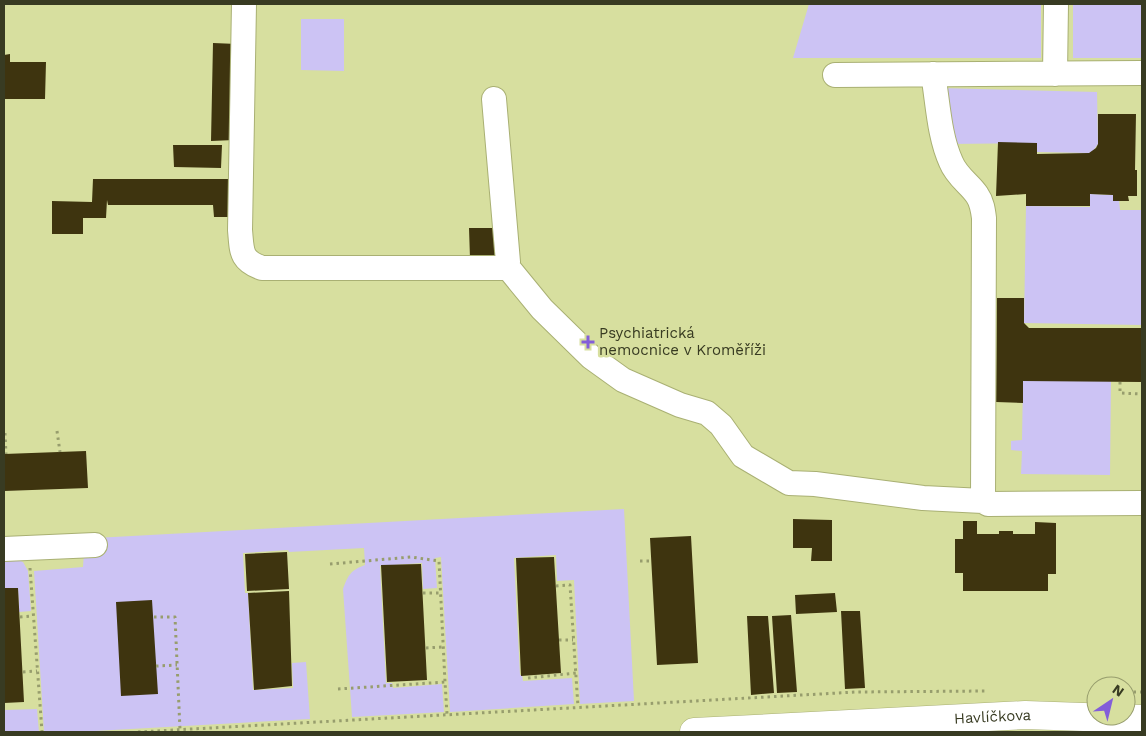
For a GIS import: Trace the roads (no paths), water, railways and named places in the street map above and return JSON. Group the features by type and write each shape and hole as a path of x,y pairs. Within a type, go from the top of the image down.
{"street":[{"path":"244,4 240,230 242,255 251,264 262,268 503,268 508,262 494,98"},
{"path":"1055,74 1056,4"},
{"path":"933,74 946,149 952,164 963,181 977,195 982,205 984,218 984,501"},
{"path":"835,75 1142,74"},
{"path":"506,265 542,309 591,357 622,380 680,405 707,414 722,425 743,456 789,484 815,484 923,498 984,501 988,504 1142,503"},
{"path":"4,549 95,545"},
{"name":"Havlíčkova","path":"694,732 1025,715 1142,719"}],"place":[{"name":"Psychiatrická nemocnice v Kroměříži","path":"588,342"}]}
